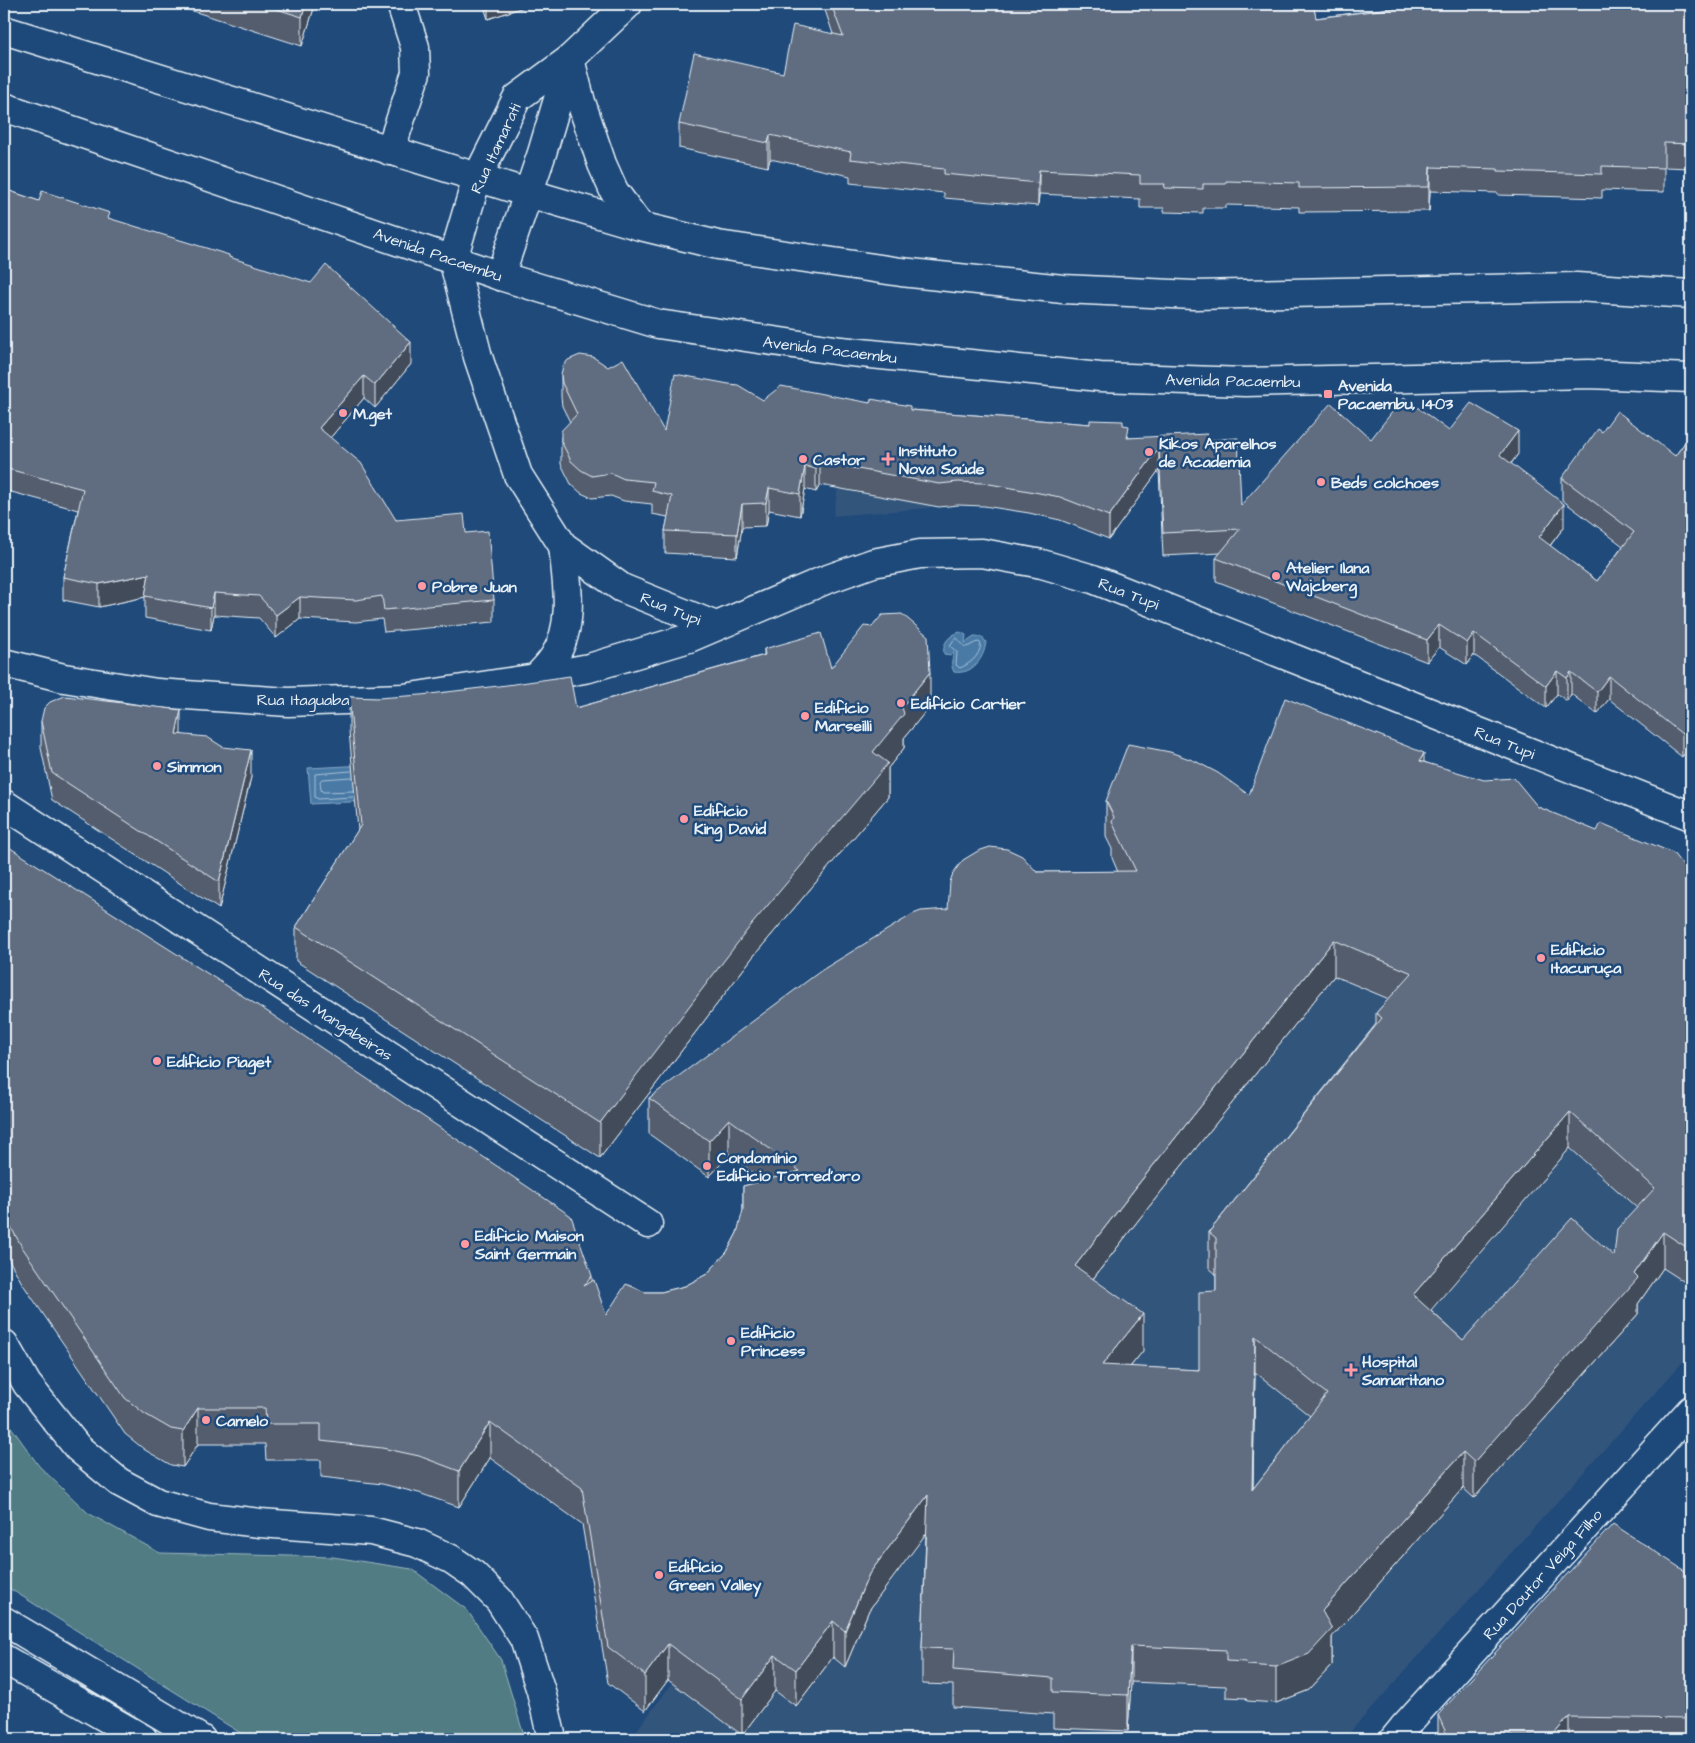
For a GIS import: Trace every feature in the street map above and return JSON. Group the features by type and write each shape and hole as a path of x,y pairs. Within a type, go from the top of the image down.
{"street":[{"path":"390,151 416,72 415,46 401,4"},
{"name":"Rua Itamarati","path":"453,259 477,178 517,98 570,59 628,4"},
{"path":"4,30 477,178 640,226 718,245 901,272 1063,289 1194,295 1576,287 1691,294"},
{"path":"570,59 580,102 602,164 614,190 640,226"},
{"name":"Rua Itamarati","path":"500,276 570,59"},
{"name":"Avenida Pacaembu","path":"4,107 500,276 658,324 841,351 1100,377 1244,382 1588,374 1691,378"},
{"name":"Rua Tupi","path":"453,259 478,357 518,475 563,546 622,588 716,626 825,580 873,563 920,554 982,553 1042,564 1093,579 1691,816"},
{"name":"Rua Tupi","path":"536,678 553,658 561,643 567,622 568,595 563,546"},
{"name":"Rua Itaguaba","path":"4,662 64,678 157,693 288,702 404,698 589,668 689,638 716,626"},
{"name":"Rua das Mangabeiras","path":"4,804 648,1224"},
{"path":"4,1344 27,1384 78,1448 119,1482 158,1503 209,1517 260,1523 371,1530 417,1543 451,1559 473,1574 499,1600 524,1639 541,1691 552,1739"},
{"name":"Rua Doutor Veiga Filho","path":"1394,1739 1691,1410"},
{"path":"4,1621 201,1739"},
{"path":"4,1659 143,1739"}],"shaded area":[{"name":"Instituto Nova Saúde","path":"853,401 939,411 930,508 833,516"},
{"name":"Hospital Samaritano","path":"1334,976 1435,1019 1691,1006 1691,1353 1344,1739 630,1739 705,1640 1063,1319 1140,1218"}],"green space":[{"path":"4,1417 39,1466 88,1513 160,1553 333,1557 412,1569 467,1610 501,1660 525,1739 250,1739 4,1585"}],"water":[{"path":"960,632 966,635 965,643 974,637 982,637 986,642 980,660 972,668 966,671 954,672 952,660 954,652 950,655 944,654 944,646 950,637"},
{"path":"425,762 426,798 311,804 308,768"}],"building":[{"path":"261,4 306,4 302,17"},
{"path":"831,4 1313,4 1316,18 1403,7 1402,4 1691,4 1691,144 1664,143 1664,168 1602,166 1602,174 1430,167 1429,187 1299,188 1299,183 1226,181 1226,184 1203,184 1203,189 1164,188 1165,184 1140,184 1140,175 1039,170 1038,183 944,174 944,169 850,159 851,152 770,135 768,143 679,124 694,53 783,73 793,25 843,36"},
{"path":"4,189 39,201 42,191 110,213 108,218 229,255 229,257 311,283 326,265 411,342 375,385 364,376 319,428 361,463 396,520 464,514 466,533 488,531 494,600 384,610 382,596 356,600 300,597 276,615 259,596 214,593 211,608 145,596 149,574 99,584 63,577 83,489 4,468 4,405 6,397 4,396"},
{"path":"580,355 593,357 608,367 623,359 664,431 675,374 738,385 763,400 781,386 870,403 871,399 910,406 910,410 1090,424 1090,420 1123,421 1123,425 1129,426 1127,438 1207,434 1207,440 1238,438 1241,505 1331,403 1371,439 1404,397 1449,431 1471,403 1518,431 1500,455 1564,504 1539,537 1597,581 1634,532 1562,478 1598,429 1602,432 1617,411 1675,456 1691,434 1691,725 1682,734 1609,676 1597,692 1571,672 1567,678 1557,671 1546,686 1474,633 1467,643 1439,625 1427,640 1216,558 1240,529 1163,533 1159,448 1109,516 1060,497 1029,491 984,483 958,482 939,484 820,462 816,469 805,466 800,494 769,488 766,503 742,504 737,534 665,531 672,496 652,491 654,482 624,479 611,473 592,476 581,470 571,461 561,441 561,431 577,414 562,383 561,374 563,366 568,360"},
{"path":"902,614 928,636 930,672 902,707 904,714 873,752 888,763 752,924 600,1123 296,927 361,825 349,697 378,698 421,695 570,676 576,708 765,655 764,649 821,633 831,668 864,626 872,627 882,615"},
{"path":"65,696 181,710 176,734 207,737 223,747 251,750 219,882 52,773 41,721 44,708 50,702"},
{"path":"1285,698 1424,753 1420,761 1484,780 1514,778 1538,807 1597,831 1601,823 1673,853 1691,876 1691,1250 1663,1232 1634,1274 1638,1278 1474,1462 1463,1452 1322,1611 1332,1629 1309,1654 1276,1667 1226,1661 1226,1650 1131,1646 1128,1695 1053,1692 1053,1678 953,1670 954,1649 922,1648 928,1495 869,1574 845,1631 833,1621 796,1670 775,1655 742,1699 668,1644 645,1675 608,1647 582,1488 490,1422 459,1471 419,1456 382,1448 321,1441 321,1424 266,1424 265,1408 198,1408 183,1431 171,1429 145,1414 125,1398 22,1247 4,1215 4,844 268,1012 571,1216 592,1276 584,1286 594,1280 606,1315 626,1284 645,1292 661,1292 685,1286 707,1274 727,1252 737,1233 743,1210 743,1186 800,1171 729,1119 709,1141 649,1098 822,970 913,914 921,911 948,909 950,882 953,873 963,860 978,851 990,847 1007,849 1022,856 1037,872 1136,871 1112,822 1114,817 1106,801 1128,744 1170,752 1195,761 1218,773 1249,795","holes":["1334,940 1412,973 1376,1013 1382,1018 1209,1232 1216,1238 1216,1291 1199,1292 1199,1370 1102,1365 1143,1314 1075,1266","1570,1112 1655,1188 1617,1229 1614,1256 1572,1218 1463,1340 1413,1295","1255,1336 1327,1394 1252,1490"]},
{"path":"1613,1524 1691,1575 1691,1719 1569,1717 1553,1735 1447,1735 1438,1715"}],"place":[{"name":"Avenida Pacaembu, 1403","path":"1328,394"},
{"name":"M.get","path":"343,413"},
{"name":"Kikos Aparelhos de Academia","path":"1149,452"},
{"name":"Castor","path":"803,459"},
{"name":"Instituto Nova Saúde","path":"888,459"},
{"name":"Beds colchoes","path":"1321,482"},
{"name":"Atelier Ilana Wajcberg","path":"1276,576"},
{"name":"Pobre Juan","path":"422,586"},
{"name":"Edifício Cartier","path":"901,703"},
{"name":"Edifício Marseilli","path":"805,716"},
{"name":"Simmon","path":"157,766"},
{"name":"Edifício King David","path":"684,819"},
{"name":"Edifício Itacuruça","path":"1541,958"},
{"name":"Edifício Piaget","path":"157,1061"},
{"name":"Condomínio Edificio Torred'oro","path":"707,1166"},
{"name":"Edificio Maison Saint Germain","path":"465,1244"},
{"name":"Edificio Princess","path":"731,1341"},
{"name":"Hospital Samaritano","path":"1351,1370"},
{"name":"Camelo","path":"206,1420"},
{"name":"Edifício Green Valley","path":"659,1575"}]}
